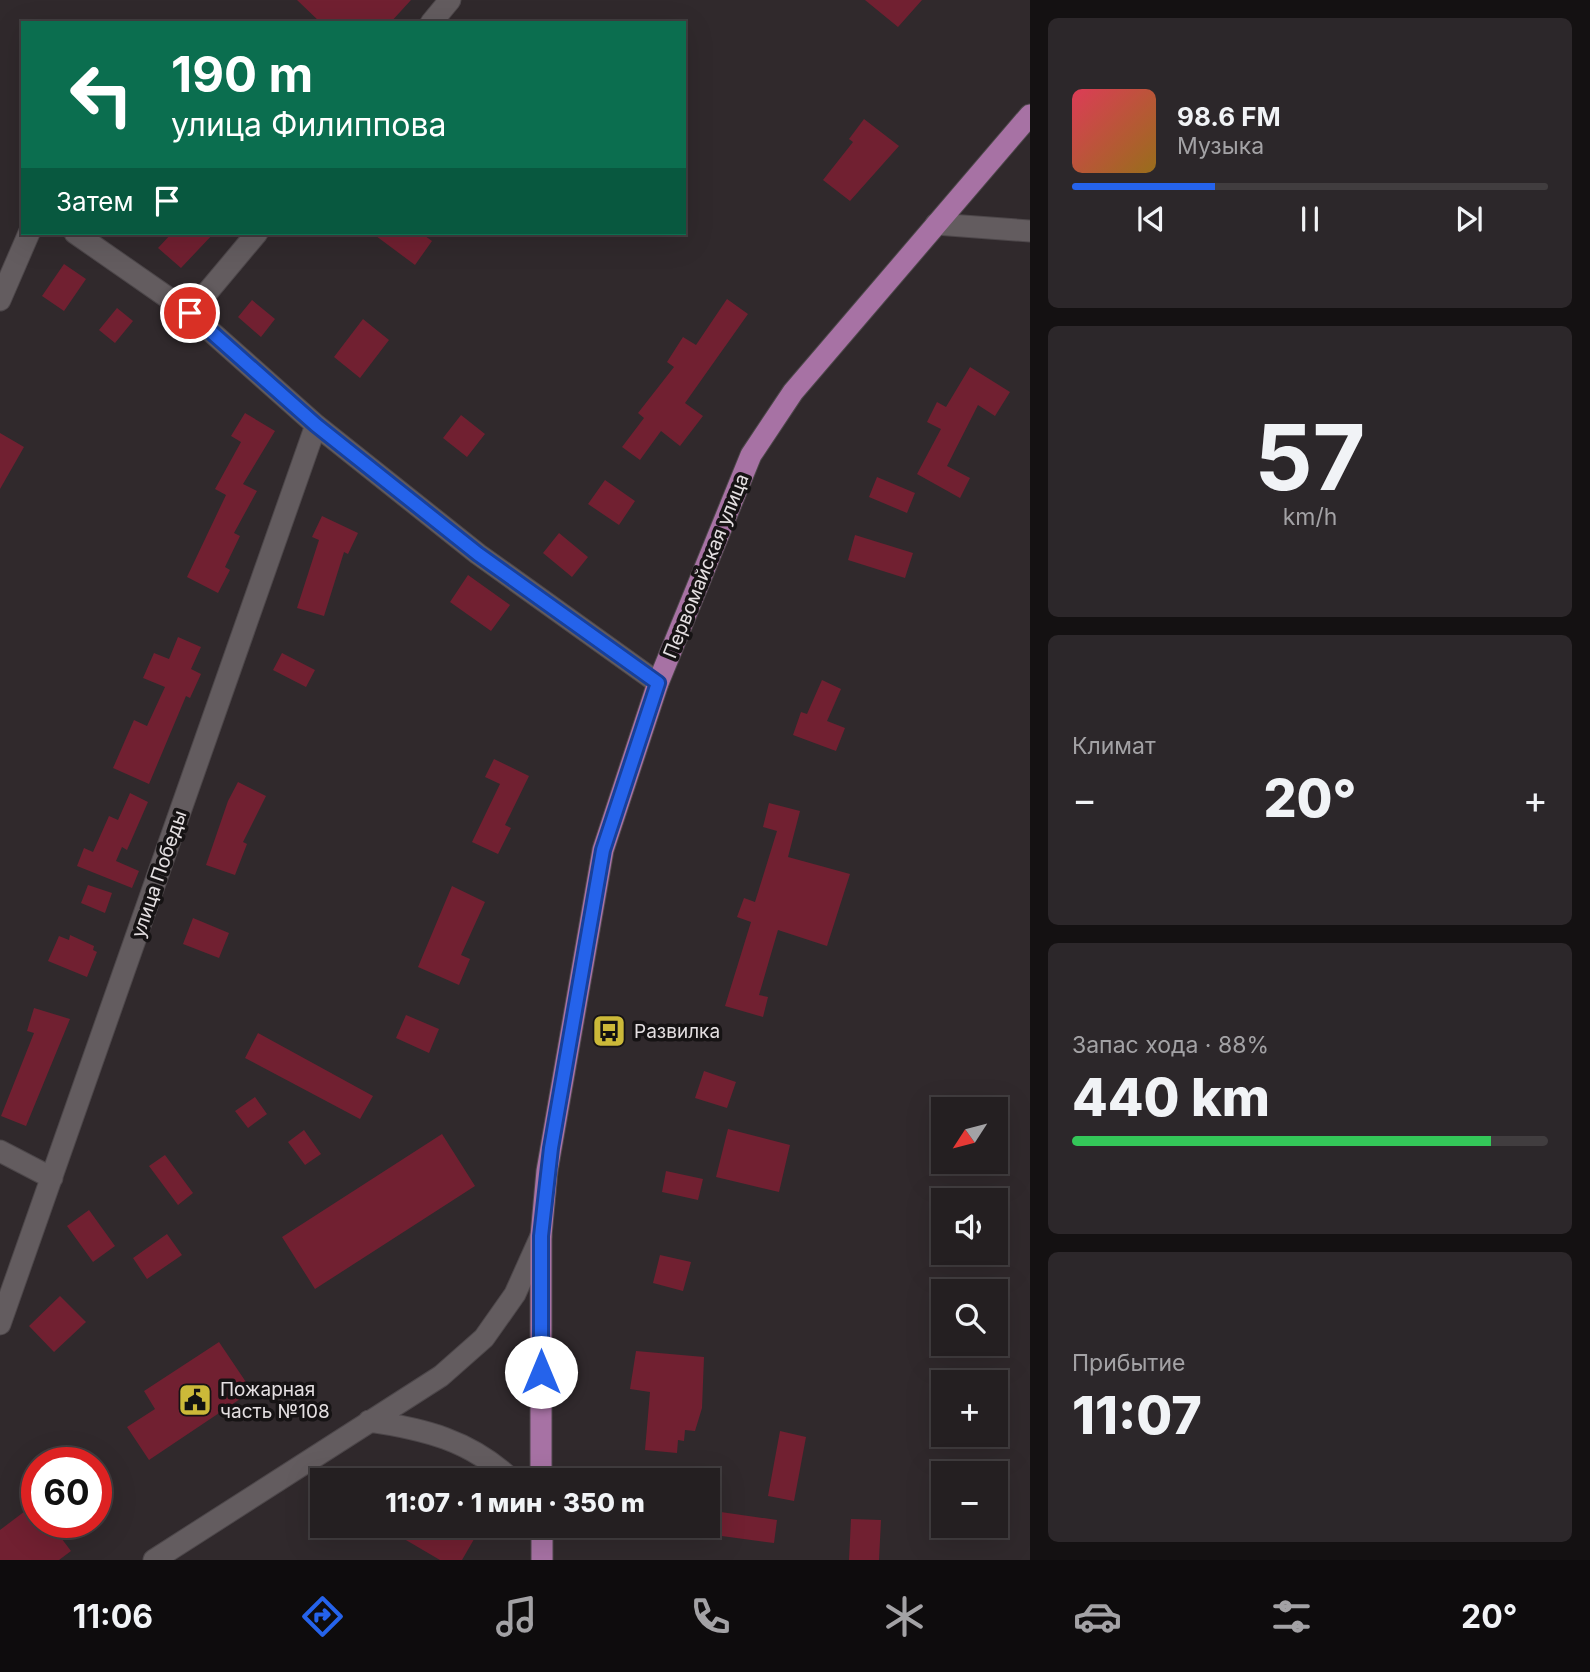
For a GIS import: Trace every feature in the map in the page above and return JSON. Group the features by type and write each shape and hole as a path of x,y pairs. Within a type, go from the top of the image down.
{"main road":[{"name":"Первомайская улица","path":"541,1468 541,1236 547,1171 603,850 658,683 751,455 793,392 1030,115"},
{"path":"541,1538 542,1560"}],"street":[{"path":"433,21 450,0"},
{"path":"936,224 1030,231"},
{"path":"0,300 28,235"},
{"path":"78,235 190,313 316,425 478,554 658,683"},
{"path":"190,313 255,235"},
{"name":"улица Победы","path":"0,1324 316,425"},
{"path":"0,1151 52,1178"},
{"path":"154,1560 441,1376 484,1338 515,1294 541,1236"},
{"path":"369,1421 417,1428 462,1445 495,1468"}],"building":[{"path":"297,0 411,0 392,21 319,21"},
{"path":"865,0 922,0 898,27"},
{"path":"864,119 899,146 850,201 823,180 853,142 849,139"},
{"path":"170,235 212,235 181,268 158,248"},
{"path":"375,235 424,235 432,241 415,265"},
{"path":"64,264 86,279 64,311 42,296"},
{"path":"727,299 748,314 685,403 703,416 680,446 661,431 640,460 622,447 644,418 638,413 674,367 667,362 683,337 696,345"},
{"path":"252,300 275,319 261,337 238,317"},
{"path":"117,308 133,321 115,343 99,330"},
{"path":"363,319 389,340 360,378 334,357"},
{"path":"970,367 1010,392 995,416 978,405 947,466 970,478 960,498 917,474 941,429 927,422 937,402 946,407"},
{"path":"245,413 275,431 243,484 257,491 234,533 240,536 225,567 230,570 218,593 187,577 226,495 215,489 241,442 231,436"},
{"path":"461,415 485,434 467,457 443,438"},
{"path":"0,433 24,447 0,489"},
{"path":"877,477 915,493 907,513 869,497"},
{"path":"605,480 635,501 619,525 588,504"},
{"path":"322,516 358,533 348,554 344,552 324,616 297,608 319,540 312,537"},
{"path":"559,533 588,557 572,577 543,553"},
{"path":"855,535 913,553 905,578 848,560"},
{"path":"468,575 510,605 491,631 450,602"},
{"path":"178,637 201,647 191,669 201,674 190,698 186,696 149,784 113,768 134,720 147,726 165,687 143,678 154,653 169,659"},
{"path":"282,653 315,670 306,687 273,670"},
{"path":"822,680 841,689 827,721 845,728 836,751 793,735 801,712 807,714"},
{"path":"494,759 529,776 505,825 511,828 498,854 472,842 500,784 485,777"},
{"path":"238,782 266,796 243,842 247,844 235,875 206,865 228,801"},
{"path":"130,793 148,802 127,850 122,847 116,861 139,871 132,888 77,866 84,848 93,852 109,816 118,820"},
{"path":"769,803 800,811 788,857 850,874 827,946 778,930 759,995 768,997 763,1017 725,1006 751,922 737,917 744,898 755,902 777,831 763,827"},
{"path":"88,885 112,893 105,913 81,903"},
{"path":"452,886 485,902 461,955 470,959 459,985 418,967"},
{"path":"193,918 229,933 219,958 183,944"},
{"path":"70,935 94,946 93,950 97,952 87,977 48,961 59,936 69,940"},
{"path":"34,1008 70,1019 26,1126 1,1116 34,1033 27,1031"},
{"path":"406,1015 439,1029 429,1053 396,1038"},
{"path":"258,1033 373,1096 360,1119 245,1058"},
{"path":"704,1071 736,1082 727,1108 695,1098"},
{"path":"255,1097 267,1114 248,1128 235,1111"},
{"path":"728,1129 790,1145 779,1192 716,1177"},
{"path":"304,1130 321,1154 305,1165 288,1142"},
{"path":"442,1134 475,1186 315,1289 282,1237"},
{"path":"165,1155 193,1193 178,1205 149,1166"},
{"path":"666,1171 703,1179 698,1200 662,1192"},
{"path":"89,1210 115,1246 93,1262 67,1226"},
{"path":"167,1234 182,1255 147,1279 133,1258"},
{"path":"660,1255 691,1262 683,1291 653,1283"},
{"path":"60,1296 86,1322 54,1352 29,1326"},
{"name":"Пожарная часть №108","path":"219,1342 252,1391 149,1460 127,1427 155,1409 144,1391"},
{"path":"636,1351 704,1357 702,1408 695,1431 685,1430 684,1441 678,1440 677,1453 645,1450 650,1392 630,1389"},
{"path":"780,1431 806,1437 794,1501 768,1496"},
{"path":"720,1512 777,1520 774,1543 720,1536"},
{"path":"21,1514 21,1538 61,1538 71,1551 59,1560 0,1560 0,1530"},
{"path":"851,1519 881,1520 879,1560 849,1560"},
{"path":"402,1538 475,1538 462,1560 440,1560"}],"place":[{"name":"Развилка","path":"609,1031"},
{"name":"Пожарная часть №108","path":"195,1400"}],"route":[{"path":"190,313 316,425 478,554 658,683 603,850 547,1171 541,1236 541,1372"}]}
